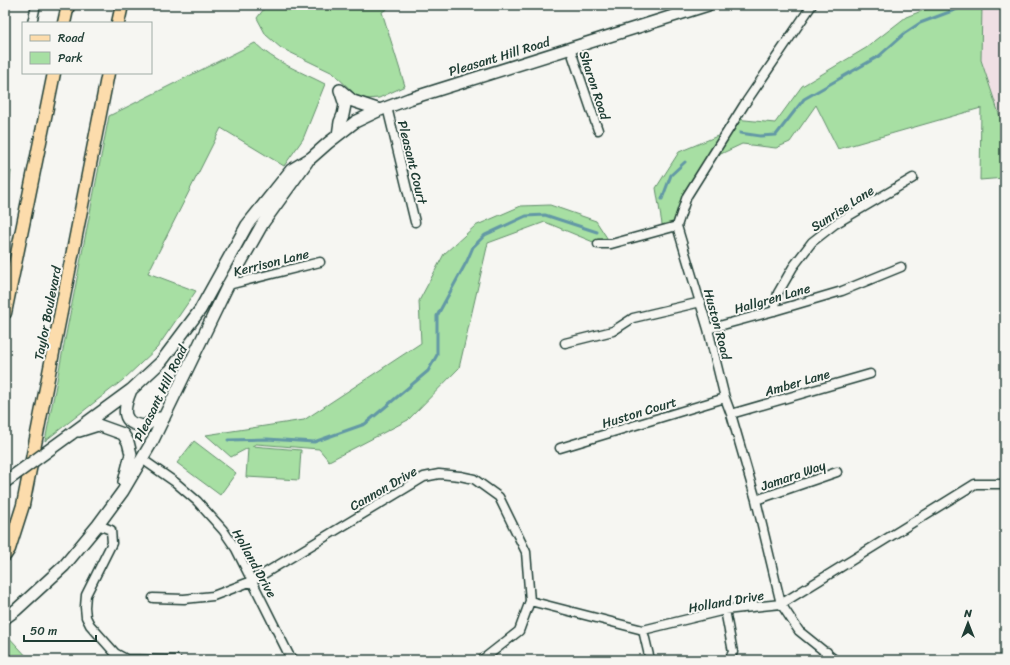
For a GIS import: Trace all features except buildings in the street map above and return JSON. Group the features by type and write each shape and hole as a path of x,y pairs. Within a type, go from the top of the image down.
{"main road":[{"path":"64,22 68,5"},
{"path":"118,22 122,5"},
{"name":"Pleasant Hill Road","path":"5,482 131,390 161,362 200,310 247,225 291,170 311,158 338,134 355,122 383,108 708,5"},
{"path":"5,313 54,74"},
{"name":"Taylor Boulevard","path":"5,555 9,549 23,505 108,74"},
{"path":"338,134 345,105 340,90 353,101 383,108"},
{"name":"Pleasant Hill Road","path":"5,618 16,610 64,566 98,525 122,491 142,459 164,418 228,285 263,223 311,158"},
{"path":"131,390 125,406 125,416 129,422 134,425 146,426 155,418 164,418"},
{"path":"71,434 98,425 123,434 128,442 130,454 122,491"}],"street":[{"path":"32,22 36,5"},
{"path":"598,244 611,244 677,226 687,196 744,105 812,5"},
{"name":"Sharon Road","path":"570,48 598,130"},
{"name":"Pleasant Court","path":"383,108 415,222"},
{"name":"Sunrise Lane","path":"774,311 778,293 789,273 812,242 835,224 913,178"},
{"name":"Huston Road","path":"677,226 701,302 725,398 756,500 781,604 799,631 834,659"},
{"name":"Kerrison Lane","path":"228,285 320,262"},
{"name":"Hallgren Lane","path":"708,329 842,291 901,267"},
{"path":"565,343 613,331 633,318 701,302"},
{"name":"Amber Lane","path":"731,414 870,374"},
{"name":"Huston Court","path":"560,448 725,398"},
{"name":"Holland Drive","path":"142,459 175,482 197,501 223,530 236,550 289,655 293,660"},
{"name":"Jamara Way","path":"756,500 837,472"},
{"name":"Cannon Drive","path":"152,598 184,599 213,596 252,581 424,477 439,474 474,479 499,497 526,552 530,601"},
{"name":"Holland Drive","path":"530,601 643,630 725,610 781,604 975,484 1005,484"},
{"path":"98,525 111,530 112,543 86,595 86,617 90,625 116,653 126,659 177,660"},
{"path":"482,660 519,631 530,601"},
{"path":"725,610 733,652 729,660"},
{"path":"643,630 650,660"},
{"path":"820,660 827,652"}],"shaded area":[{"path":"982,5 1005,5 1005,132 981,60"}],"green space":[{"path":"267,5 393,5 382,12 405,86 379,98 366,99 357,96 333,73 281,48 266,35 257,18"},
{"path":"937,5 982,5 981,60 1005,132 1005,178 980,180 981,108 838,149 816,105 790,142 776,148 742,144 710,159 687,196 677,226 663,230 656,188 679,152 727,132 735,119 775,123 802,86 866,48 906,17"},
{"path":"255,43 279,61 325,84 303,139 284,166 221,128 148,273 196,291 157,348 123,380 45,441 109,116"},
{"path":"11,171 8,195 5,209 5,172"},
{"path":"550,205 596,221 611,244 598,244 545,222 488,243 459,368 408,420 329,461 319,449 256,444 252,446 301,450 299,480 246,477 248,448 231,457 206,435 304,420 421,343 419,301 444,254 475,226 521,206"},
{"path":"194,441 236,473 220,495 177,463"},
{"path":"5,633 30,660 5,660"}],"waterway":[{"path":"740,133 760,136 776,135 804,99 879,56 905,33 920,23 968,5"},
{"path":"662,199 671,175 685,162"},
{"path":"228,440 267,439 314,442 365,424 428,371 437,355 437,316 473,247 485,235 526,216 545,215 597,232"}]}
